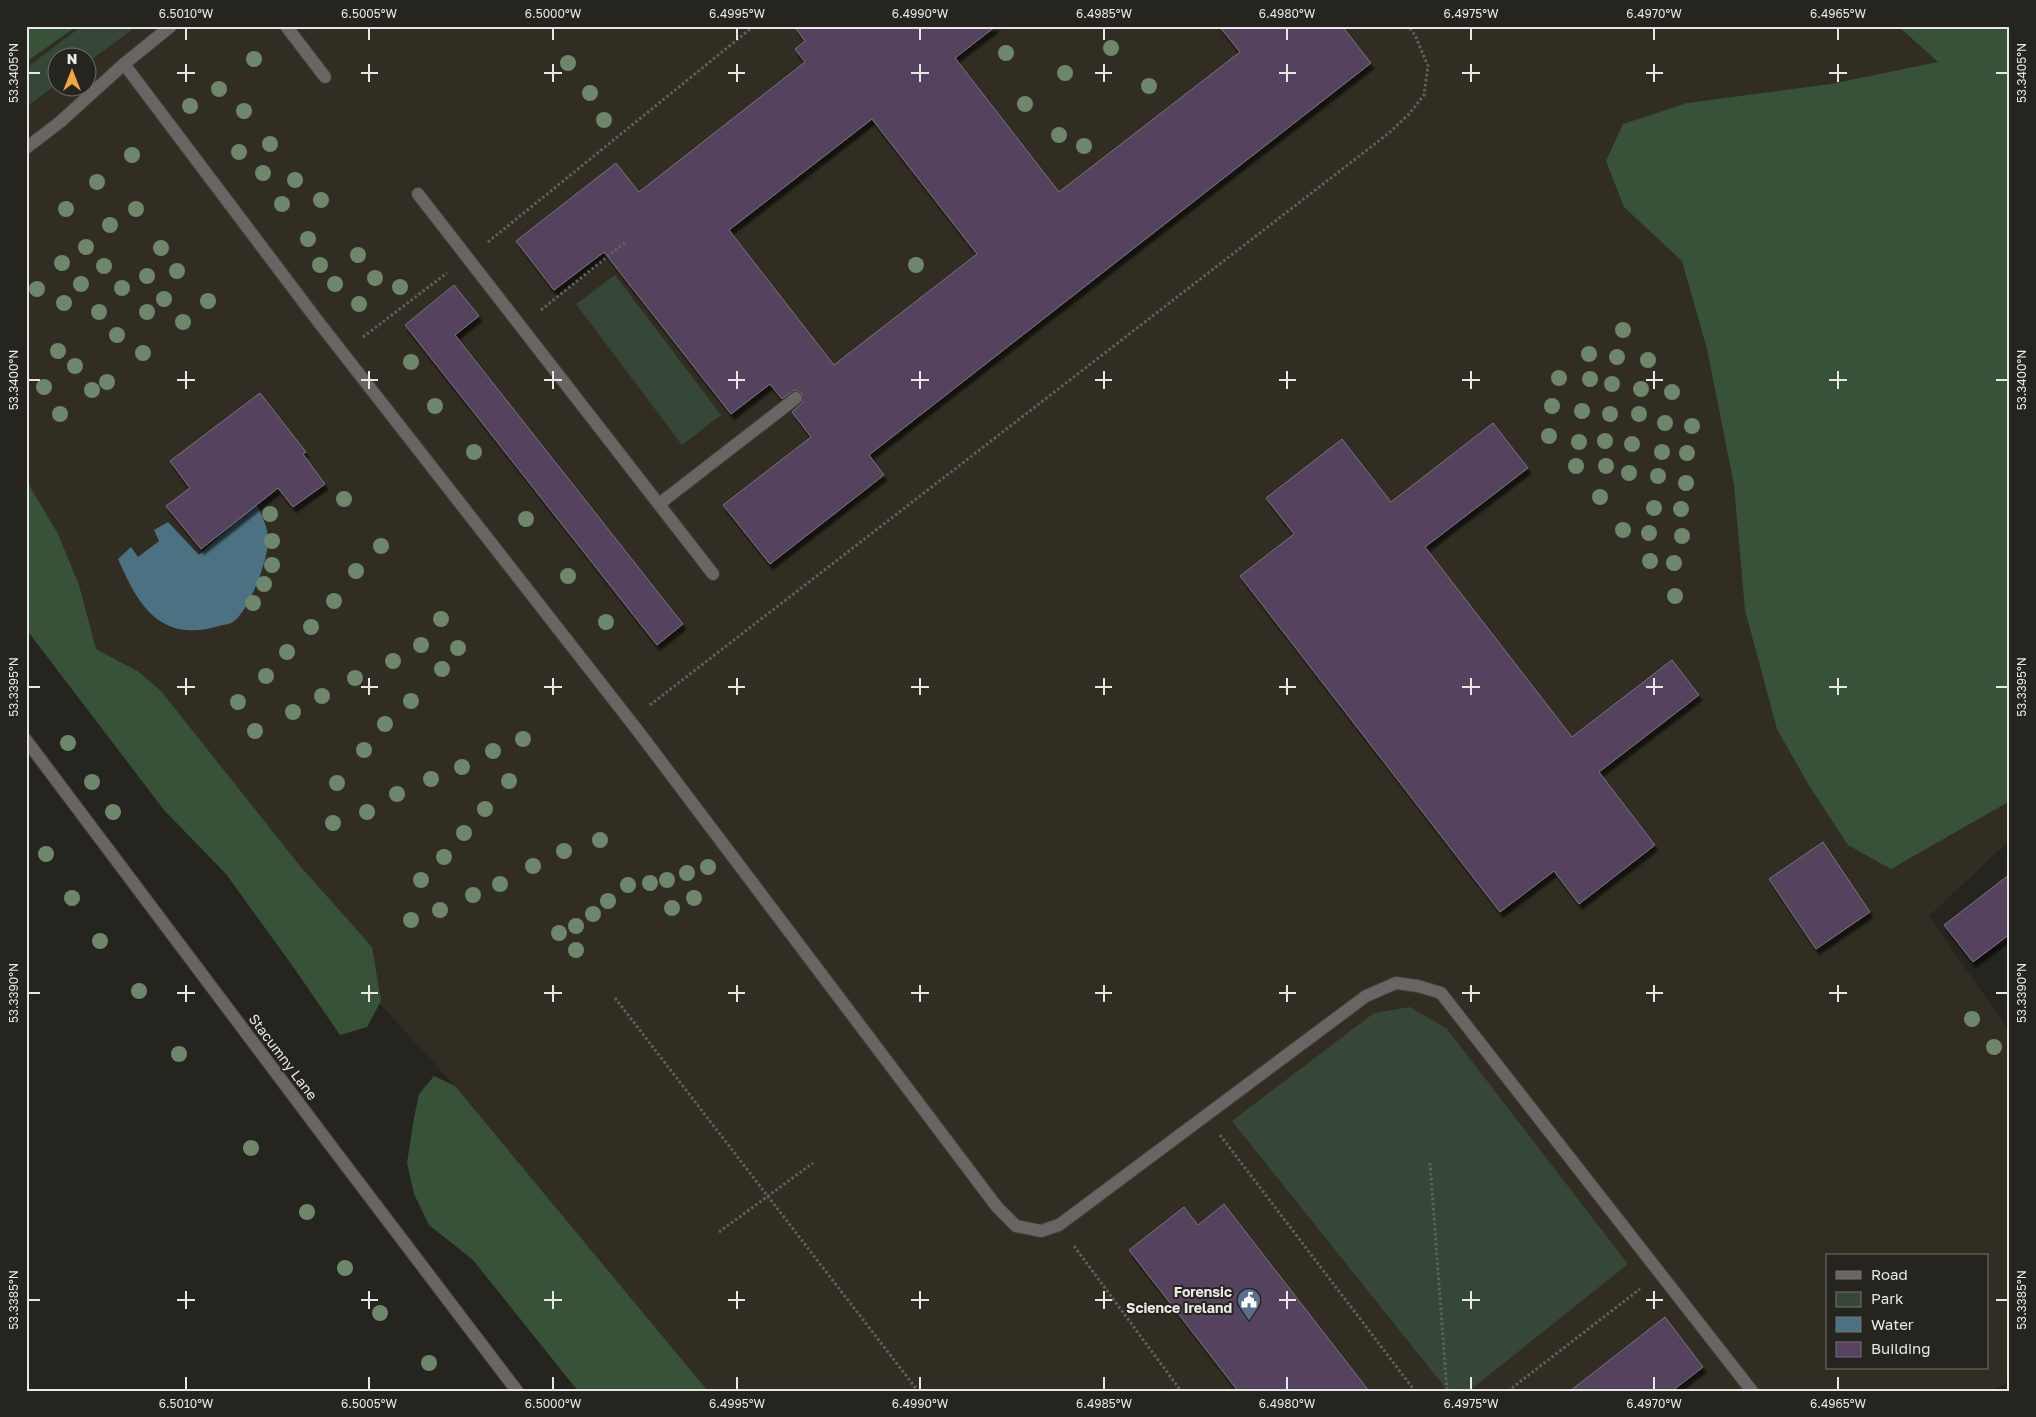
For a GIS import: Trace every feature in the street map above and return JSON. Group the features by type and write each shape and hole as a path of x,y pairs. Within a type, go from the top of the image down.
{"street":[{"path":"26,148 60,122 124,64 171,26"},
{"path":"286,26 325,77"},
{"path":"124,64 342,353 630,721 997,1207 1016,1226 1040,1231 1058,1224 1366,996 1396,984 1418,986 1442,993 1752,1391"},
{"path":"418,194 713,574"},
{"path":"659,504 796,398"},
{"name":"Stacumny Lane","path":"26,740 517,1391"}],"path":[{"path":"342,353 468,257 754,26"},
{"path":"630,721 1389,133 1409,114 1424,95 1428,66 1415,34 1408,26"},
{"path":"521,326 627,241"},
{"path":"615,998 918,1391"},
{"path":"1205,1115 1415,1391"},
{"path":"719,1232 813,1163"},
{"path":"1430,1163 1446,1391"},
{"path":"1058,1224 1180,1391"},
{"path":"1508,1391 1660,1273"}],"shaded area":[{"path":"26,26 2010,26 2010,840 1929,916 2010,1032 2010,1381 1992,1391 708,1391 455,1086 26,617"}],"green space":[{"path":"26,26 77,26 26,62"},
{"path":"82,26 137,26 98,55 98,48 53,48"},
{"path":"1898,26 2010,26 2010,801 1891,869 1848,845 1808,784 1777,729 1745,610 1734,485 1707,349 1682,261 1624,207 1606,161 1623,124 1687,103 1831,84 1938,62"},
{"path":"48,52 48,91 26,107 26,68"},
{"path":"615,275 721,415 682,445 576,304"},
{"path":"26,480 58,534 79,585 96,649 139,672 161,691 300,866 372,947 381,1001 367,1027 340,1035 226,874 164,810 26,629"},
{"path":"1410,1007 1447,1029 1628,1264 1469,1391 1448,1391 1232,1121 1374,1013"},
{"path":"434,1076 455,1086 708,1391 578,1391 473,1260 429,1225 414,1194 407,1163 419,1094"}],"water":[{"path":"256,503 267,530 267,548 257,584 245,607 233,622 204,629 174,628 160,621 146,609 135,593 118,559 131,547 138,557 159,541 154,530 168,522 199,555"}],"building":[{"path":"794,26 996,26 955,58 1059,192 1240,52 1219,26 1342,26 1371,63 869,455 884,475 770,564 723,505 811,437 792,412 803,402 802,393 794,390 782,399 770,384 731,414 604,252 554,290 516,241 616,163 639,192 805,62 795,49 805,41","holes":["872,119 977,254 834,365 729,230"]},
{"path":"454,285 479,316 455,335 683,624 657,645 405,325"},
{"path":"260,393 306,452 303,454 325,484 293,507 278,488 201,549 166,506 190,488 170,461"},
{"path":"1493,423 1528,468 1425,547 1572,737 1672,660 1699,695 1599,772 1655,845 1579,904 1554,871 1500,912 1240,576 1294,534 1266,498 1342,439 1391,502"},
{"path":"1823,842 1870,912 1816,949 1769,879"},
{"path":"2010,874 2010,934 1973,962 1944,925"},
{"name":"Forensic Science Ireland","path":"1224,1204 1369,1391 1238,1391 1129,1250 1184,1207 1198,1225"},
{"path":"1665,1317 1703,1367 1672,1391 1570,1391"}],"place":[{"name":"Forensic Science Ireland","path":"1249,1321"}]}
